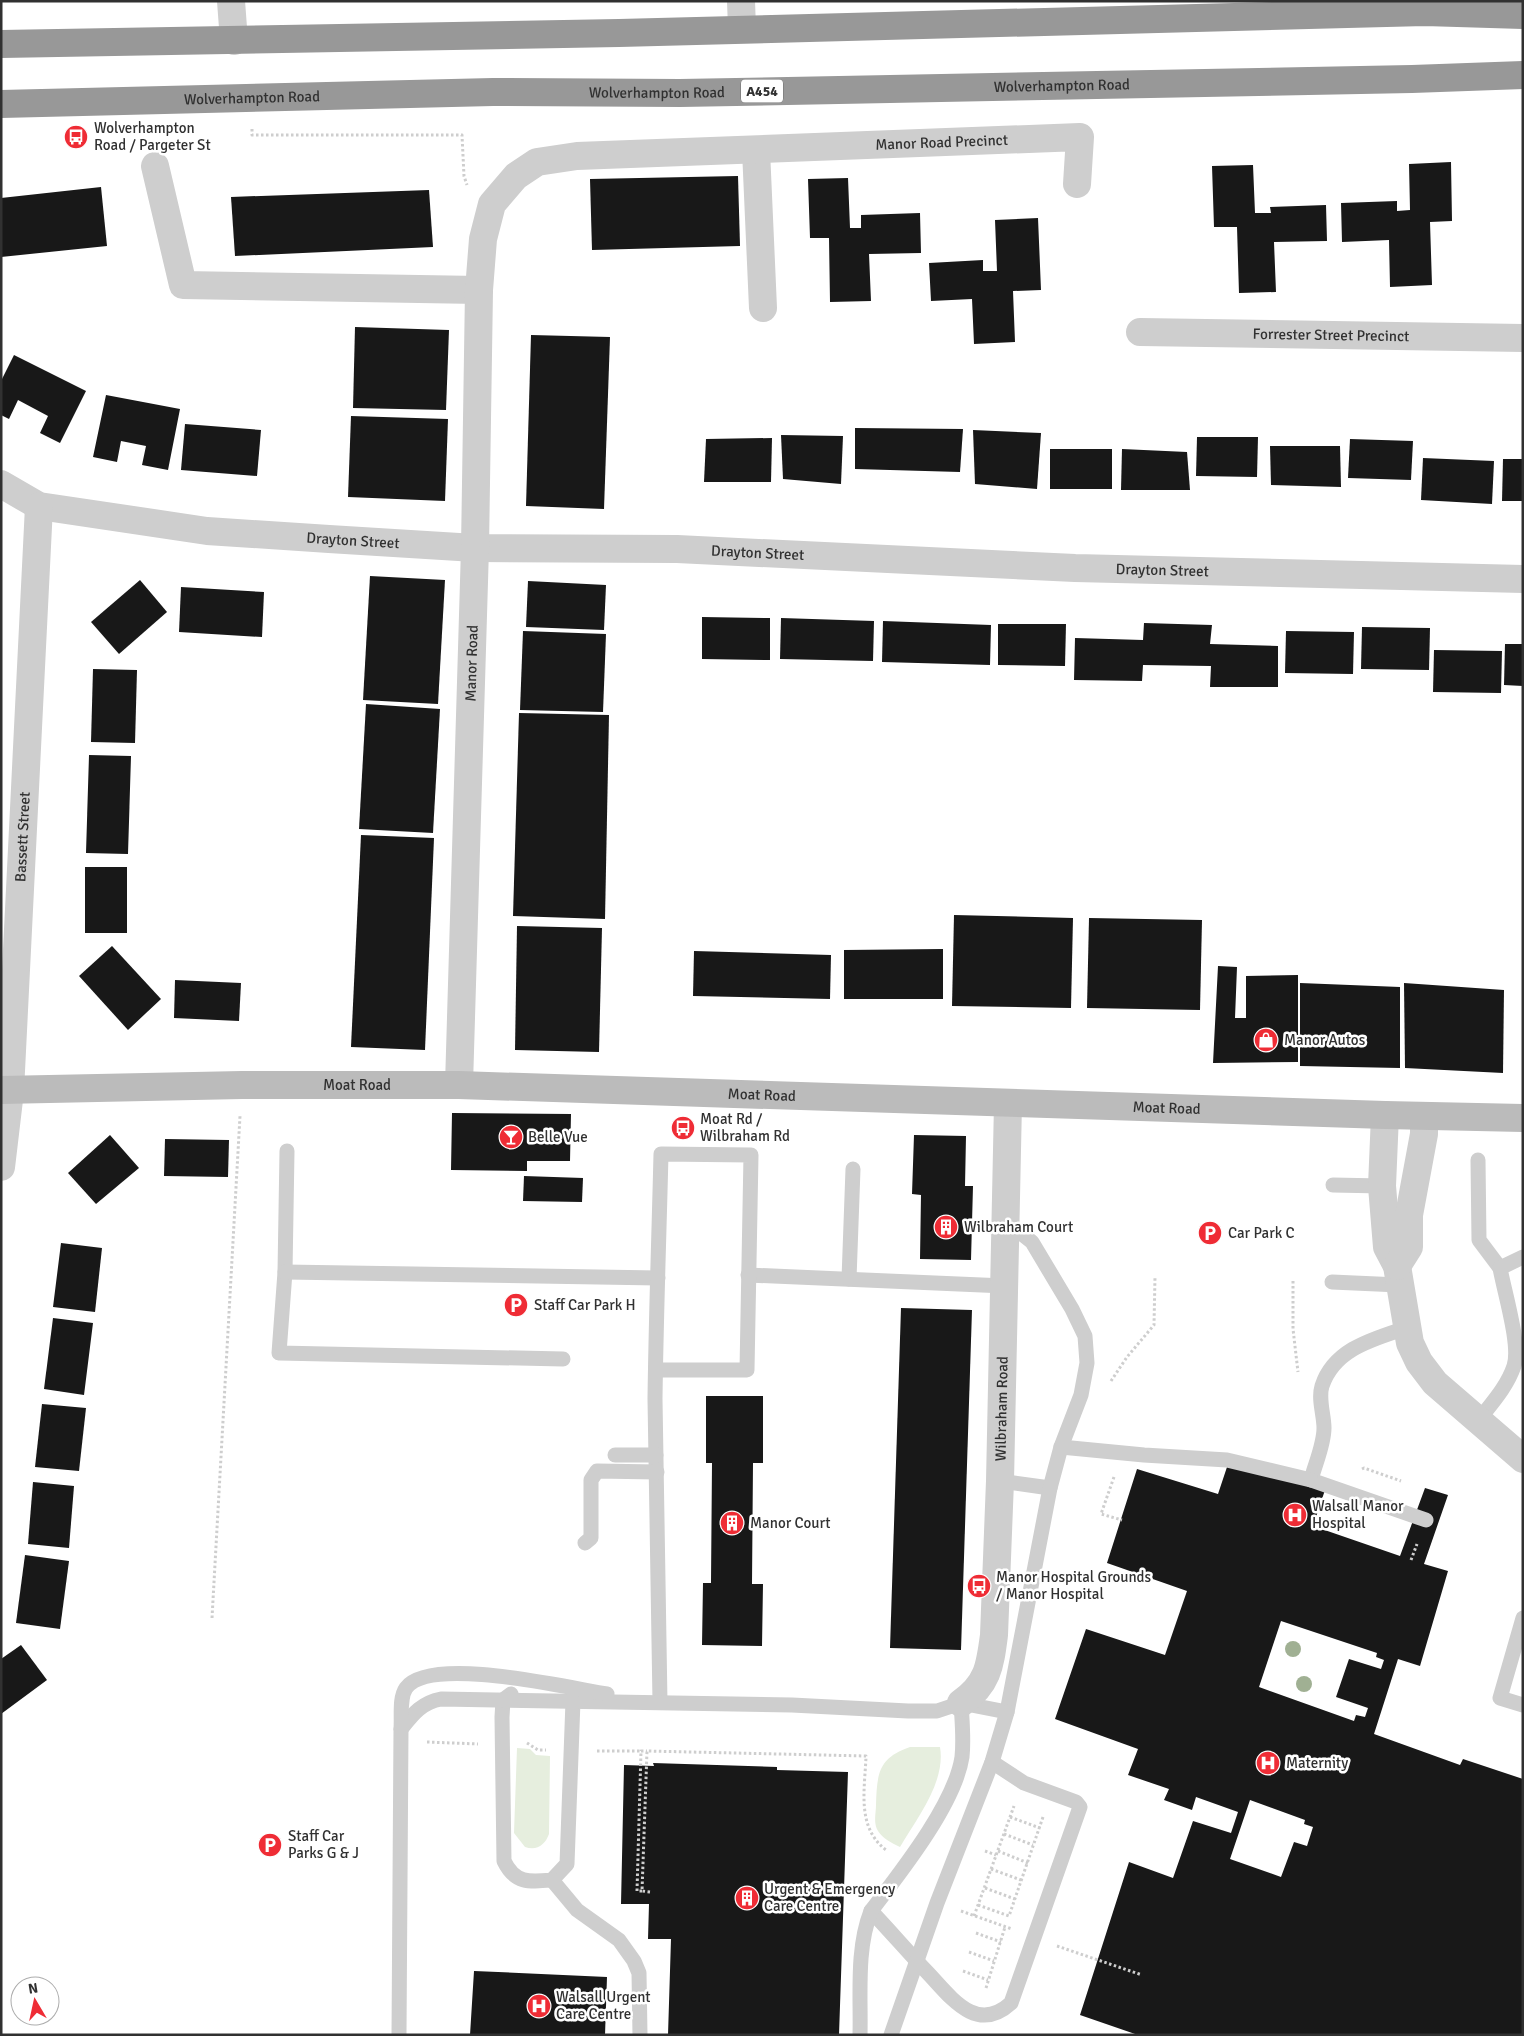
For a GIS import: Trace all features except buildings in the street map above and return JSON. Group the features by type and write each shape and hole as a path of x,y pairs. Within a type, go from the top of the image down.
{"highway":[{"path":"1426,12 1523,3"},
{"path":"1,44 609,34 742,28 1426,12 1523,15"},
{"name":"Wolverhampton Road","path":"1,104 493,92 680,93 1523,75"}],"street":[{"path":"231,1 234,41"},
{"path":"741,1 742,28"},
{"name":"Manor Road Precinct","path":"483,239 492,204 516,176 537,162 578,156 1080,137 1077,184"},
{"path":"756,150 763,308"},
{"path":"156,166 182,285 479,290"},
{"name":"Manor Road","path":"459,1086 475,548 479,290 483,239"},
{"name":"Forrester Street Precinct","path":"1140,332 1523,338"},
{"name":"Drayton Street","path":"1,484 39,506 207,531 475,548 677,549 1075,568 1523,579"},
{"name":"Bassett Street","path":"1,1167 39,506"},
{"name":"Moat Road","path":"6,1090 242,1085 459,1086 1385,1116 1523,1118"},
{"name":"Wilbraham Road","path":"961,1703 983,1682 991,1657 1000,1481 1008,1103"},
{"path":"1385,1116 1382,1186 1387,1247 1398,1275 1406,1328 1419,1362 1435,1383 1523,1458"},
{"path":"1398,1275 1409,1247 1409,1215 1424,1134 1424,1116"}],"lane":[{"path":"287,1151 285,1272 279,1353 563,1358"},
{"path":"656,1370 747,1370 751,1155 661,1154 656,1370 660,1702"},
{"path":"1478,1160 1479,1240 1500,1268 1514,1336 1514,1366 1497,1398 1478,1421"},
{"path":"849,1279 853,1169"},
{"path":"1333,1185 1382,1186"},
{"path":"891,2035 937,1903 992,1762 1007,1712 1050,1488 1061,1447 1081,1395 1087,1363 1085,1336 1072,1309 1032,1242 1006,1221"},
{"path":"1500,1268 1523,1257"},
{"path":"285,1272 658,1278"},
{"path":"748,1275 1005,1286"},
{"path":"1332,1282 1398,1275"},
{"path":"1311,1480 1324,1429 1322,1388 1332,1365 1355,1347 1374,1338 1406,1328"},
{"path":"1061,1447 1227,1460 1311,1480 1426,1520"},
{"path":"616,1456 656,1456"},
{"path":"585,1543 591,1538 591,1480 597,1471 657,1472"},
{"path":"1000,1481 1050,1488"},
{"path":"1523,1618 1500,1698 1523,1705"},
{"path":"399,2035 401,1729 402,1695 407,1687 424,1676 475,1673 660,1702"},
{"path":"502,1700 528,1681"},
{"path":"401,1729 415,1712 427,1702 441,1699 660,1702 937,1711 961,1703 1007,1712"},
{"path":"502,1700 504,1861 510,1873 527,1881 552,1880 567,1864 573,1701"},
{"path":"860,2035 863,1935 871,1911 907,1863 929,1829 958,1772 963,1740 961,1703"},
{"path":"871,1911 917,1963 957,2004 968,2011 988,2016 997,2014 1011,2003 1080,1807 1076,1802 1024,1783 992,1762"},
{"path":"552,1880 577,1910 618,1940 634,1961 639,1973 640,2035"}],"path":[{"path":"212,1618 242,1085"},
{"path":"1108,1387 1127,1357 1154,1325 1154,1276"},
{"path":"1101,1450 1097,1464 1116,1469 1101,1514 1122,1520"},
{"path":"650,1892 642,1891 647,1751 866,1756 866,1826 881,1846 907,1863"},
{"path":"974,1916 1024,1783"},
{"path":"978,1905 1009,1916 1046,1811"},
{"path":"1010,1817 1040,1828"},
{"path":"1004,1834 1033,1845"},
{"path":"998,1851 1028,1863"},
{"path":"991,1869 1022,1880"},
{"path":"985,1888 1015,1899"},
{"path":"983,1996 1005,1927"},
{"path":"976,1933 1001,1942"},
{"path":"969,1952 994,1962"},
{"path":"963,1970 988,1980"}],"green space":[{"path":"910,1747 940,1747 941,1760 939,1773 929,1799 900,1847 885,1839 876,1828 877,1784 885,1762 899,1751"},
{"path":"517,1748 530,1749 536,1755 550,1756 549,1834 543,1844 537,1848 525,1847 514,1833"}],"place":[{"name":"Wolverhampton Road / Pargeter St","path":"76,137"},
{"name":"Manor Autos","path":"1266,1040"},
{"name":"Moat Rd / Wilbraham Rd","path":"683,1128"},
{"name":"Belle Vue","path":"511,1137"},
{"name":"Wilbraham Court","path":"946,1227"},
{"name":"Car Park C","path":"1210,1233"},
{"name":"Staff Car Park H","path":"516,1305"},
{"name":"Walsall Manor Hospital","path":"1295,1515"},
{"name":"Manor Court","path":"732,1523"},
{"name":"Manor Hospital Grounds / Manor Hospital","path":"979,1586"},
{"name":"Maternity","path":"1268,1763"},
{"name":"Staff Car Parks G & J","path":"270,1845"},
{"name":"Urgent & Emergency Care Centre","path":"747,1898"},
{"name":"Walsall Urgent Care Centre","path":"539,2006"}]}
